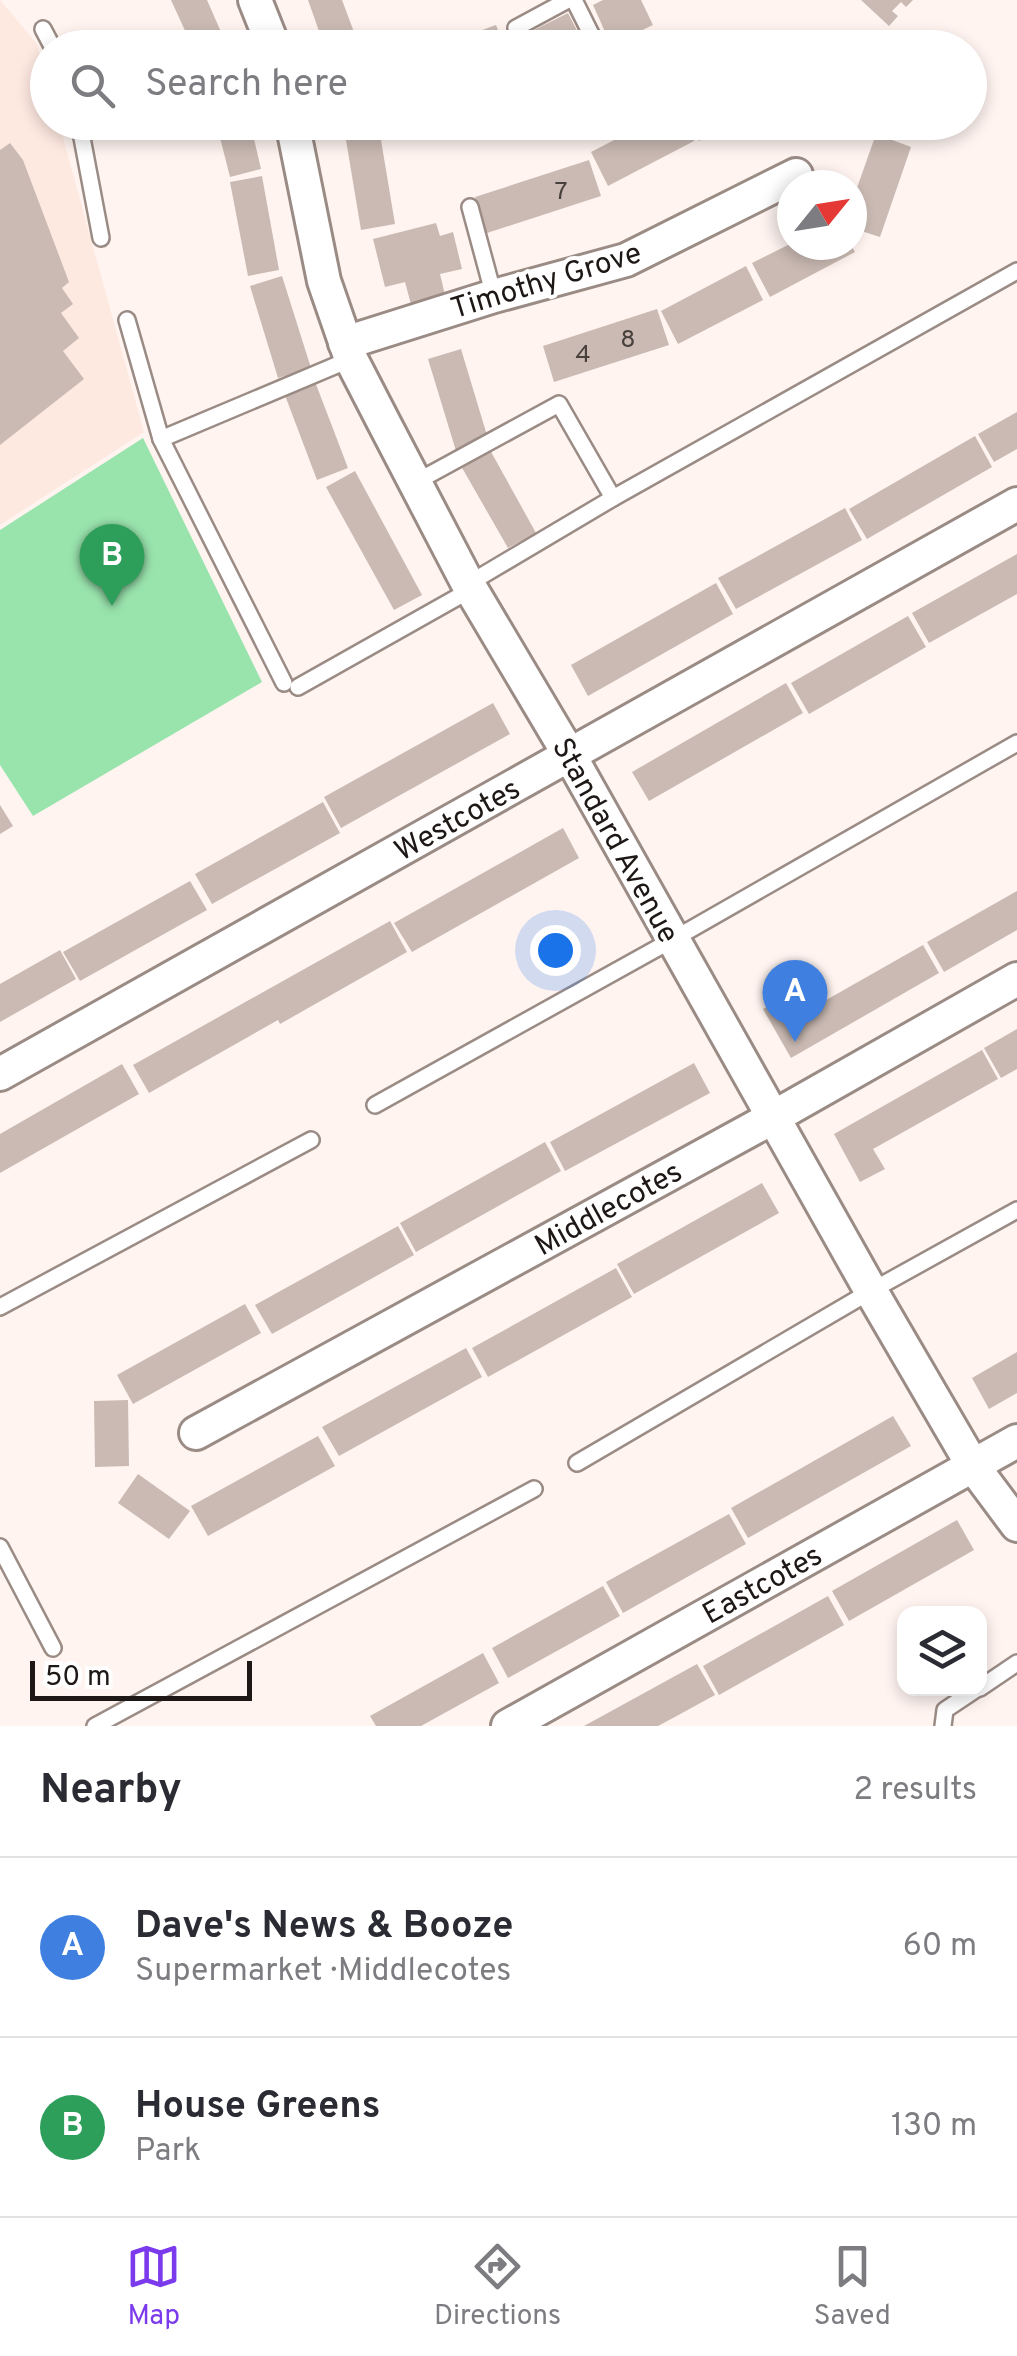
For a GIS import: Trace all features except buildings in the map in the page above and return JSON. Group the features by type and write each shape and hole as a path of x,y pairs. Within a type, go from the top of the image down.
{"street":[{"path":"255,0 267,30"},
{"name":"Standard Avenue","path":"296,140 324,281 348,351 470,586 973,1466 1017,1525"},
{"name":"Timothy Grove","path":"348,351 494,296 626,260 777,185"},
{"name":"Westcotes","path":"0,1074 1017,504"},
{"name":"Middlecotes","path":"196,1433 772,1118 1017,979"},
{"name":"Eastcotes","path":"508,1726 1017,1441"}],"lane":[{"path":"517,30 571,0 588,30"},
{"path":"82,140 101,238"},
{"path":"470,206 494,296"},
{"path":"126,320 162,439 292,685 1017,270"},
{"path":"162,439 348,351"},
{"path":"416,482 560,404 613,498"},
{"path":"374,1105 1017,743"},
{"path":"0,1307 311,1140"},
{"path":"577,1464 1017,1210"},
{"path":"95,1726 534,1490"},
{"path":"0,1546 53,1648"},
{"path":"987,1683 1017,1663"},
{"path":"943,1726 945,1710 967,1696"}],"shaded area":[{"path":"0,0 30,36 30,140 64,140 144,432 0,525"}],"green space":[{"path":"143,438 262,682 33,816 0,765 0,530"}],"place":[{"name":"House Greens","path":"112,606"},
{"name":"Dave's News & Booze","path":"795,1042"}]}
